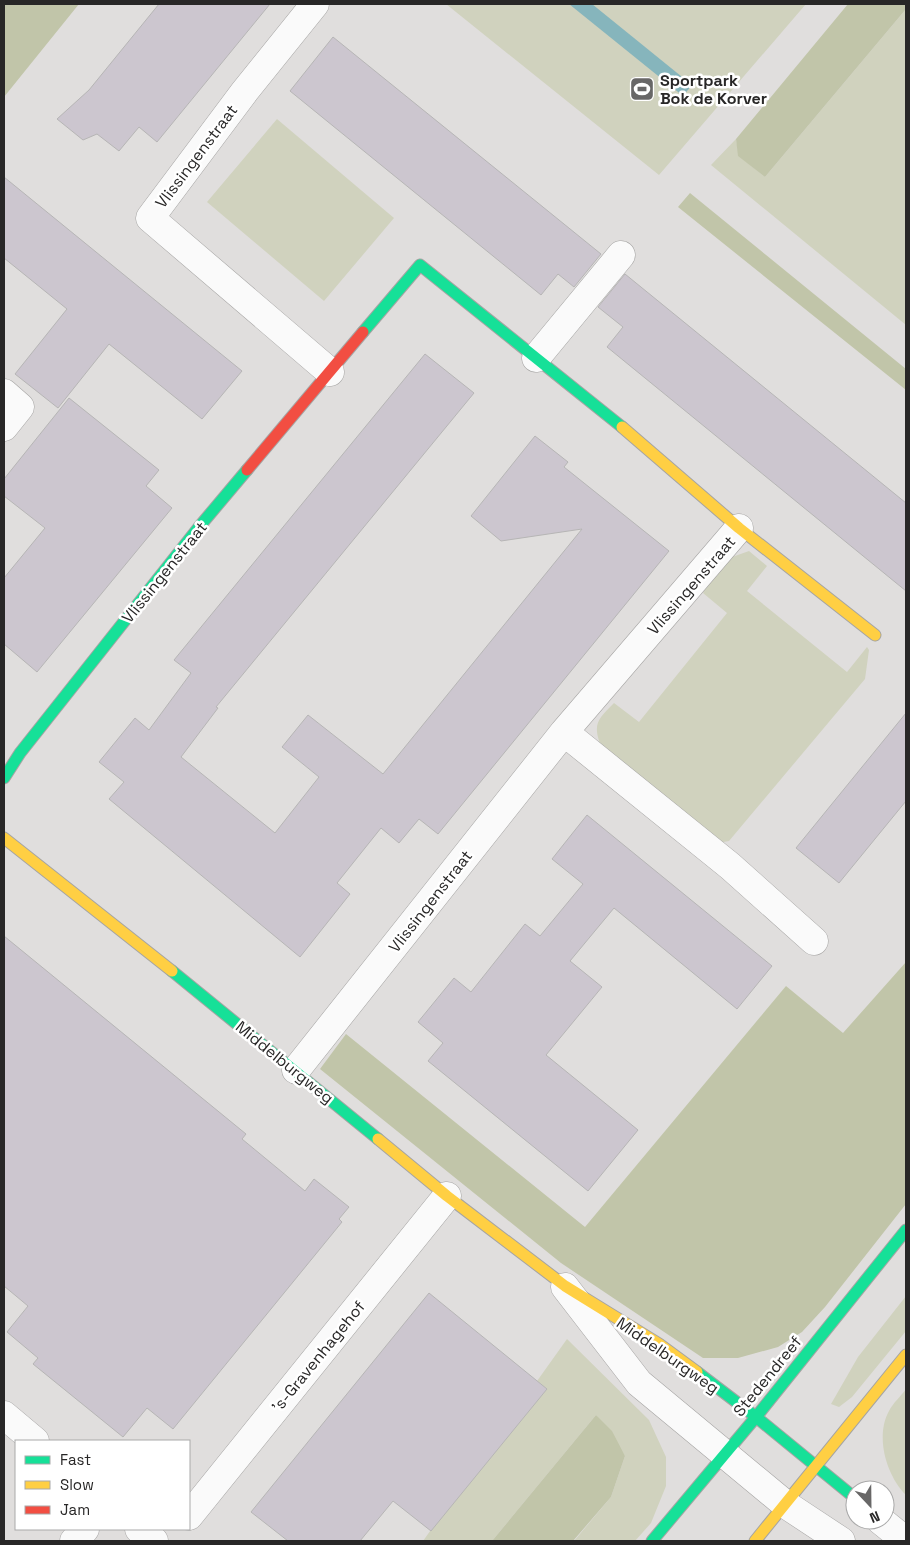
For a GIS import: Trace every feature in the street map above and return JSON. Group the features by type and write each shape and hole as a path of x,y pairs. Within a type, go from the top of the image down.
{"street":[{"name":"Vlissingenstraat","path":"315,4 245,91 150,218 330,372"},
{"path":"536,358 621,255"},
{"name":"Vlissingenstraat","path":"4,778 20,753 200,527 420,265 592,402 739,528 874,635"},
{"path":"4,393 20,407 4,427"},
{"name":"Vlissingenstraat","path":"296,1070 564,732 739,528"},
{"path":"564,732 730,866 814,941"},
{"name":"Middelburgweg","path":"4,838 296,1070 447,1196 565,1286 659,1344 756,1417 845,1490"},
{"name":"'s-Gravenhagehof","path":"190,1515 447,1196"},
{"name":"Stedendreef","path":"652,1541 756,1417 906,1230"},
{"name":"Middelburgweg","path":"565,1286 640,1383 784,1504 842,1541"},
{"path":"755,1541 906,1355"},
{"path":"4,1415 35,1440"},
{"path":"74,1541 84,1530"},
{"path":"140,1530 154,1541"},
{"path":"168,1541 177,1530"},
{"path":"892,1530 906,1541"}],"green space":[{"path":"4,4 79,4 4,97"},
{"name":"Sportpark Bok de Korver","path":"446,4 806,4 659,175"},
{"path":"848,4 906,4 906,9 765,177 738,156 736,139"},
{"path":"906,9 906,325 711,165 736,139 739,156 765,177"},
{"path":"277,119 394,218 324,301 207,202"},
{"path":"690,193 906,369 906,390 678,207"},
{"path":"749,551 767,566 747,591 847,672 867,647 869,650 865,679 729,841 712,844 602,749 597,728 600,718 614,703 639,722 727,613 703,593 721,561"},
{"path":"906,962 906,1204 825,1307 802,1332 778,1347 738,1358 703,1358 561,1263 320,1069 346,1034 585,1227 786,986 843,1033"},
{"path":"906,1296 906,1331 852,1397 839,1407 831,1404 858,1357"},
{"path":"567,1339 649,1420 666,1457 666,1486 651,1523 635,1541 574,1541 611,1497 625,1456 596,1415 492,1541 423,1541"},
{"path":"906,1389 906,1495 899,1487 888,1466 883,1443 885,1421 893,1405"},
{"path":"596,1415 612,1431 625,1456 611,1497 573,1541 492,1541"}],"water":[{"path":"569,4 592,4 692,85 683,96"}],"building":[{"path":"159,4 270,4 157,142 139,127 119,151 97,134 83,140 57,119 89,90"},
{"path":"333,37 601,254 574,287 558,274 541,295 290,91"},
{"path":"4,177 242,371 202,419 109,344 58,408 15,374 67,309 4,258"},
{"path":"625,274 906,503 906,591 607,347 623,327 598,307"},
{"path":"425,354 474,393 216,707 218,708 181,757 275,833 319,777 282,747 308,715 383,774 582,529 501,541 471,516 535,436 568,462 564,467 669,551 438,834 419,819 399,843 381,828 337,883 350,894 300,957 109,799 124,782 99,762 135,718 149,730 191,673 174,660"},
{"path":"69,398 159,470 146,486 172,508 37,672 4,644 4,578 45,528 4,496 4,479"},
{"path":"906,713 906,801 839,883 796,848"},
{"path":"587,815 772,966 737,1009 614,908 570,961 602,987 546,1055 638,1130 588,1191 428,1061 443,1043 418,1022 454,978 471,992 525,924 540,936 583,884 552,859"},
{"path":"4,936 246,1134 242,1139 305,1191 314,1179 349,1207 339,1219 342,1222 173,1429 147,1408 123,1437 33,1364 38,1358 7,1332 28,1306 4,1286"},
{"path":"429,1293 547,1389 431,1531 393,1501 360,1541 288,1541 251,1512"}],"traffic: fast":[{"path":"363,332 420,265 622,427"},
{"path":"4,778 20,753 199,527 247,470"},
{"path":"172,971 378,1139"},
{"path":"652,1541 756,1417 906,1230"},
{"path":"697,1372 756,1417 845,1490"}],"traffic: slow":[{"path":"622,427 739,528 875,635"},
{"path":"4,838 172,971"},
{"path":"378,1139 447,1196 565,1286 659,1344 697,1372"},
{"path":"755,1541 906,1355"}],"traffic: jam":[{"path":"247,470 363,332"}],"place":[{"name":"Sportpark Bok de Korver","path":"642,89"}]}
